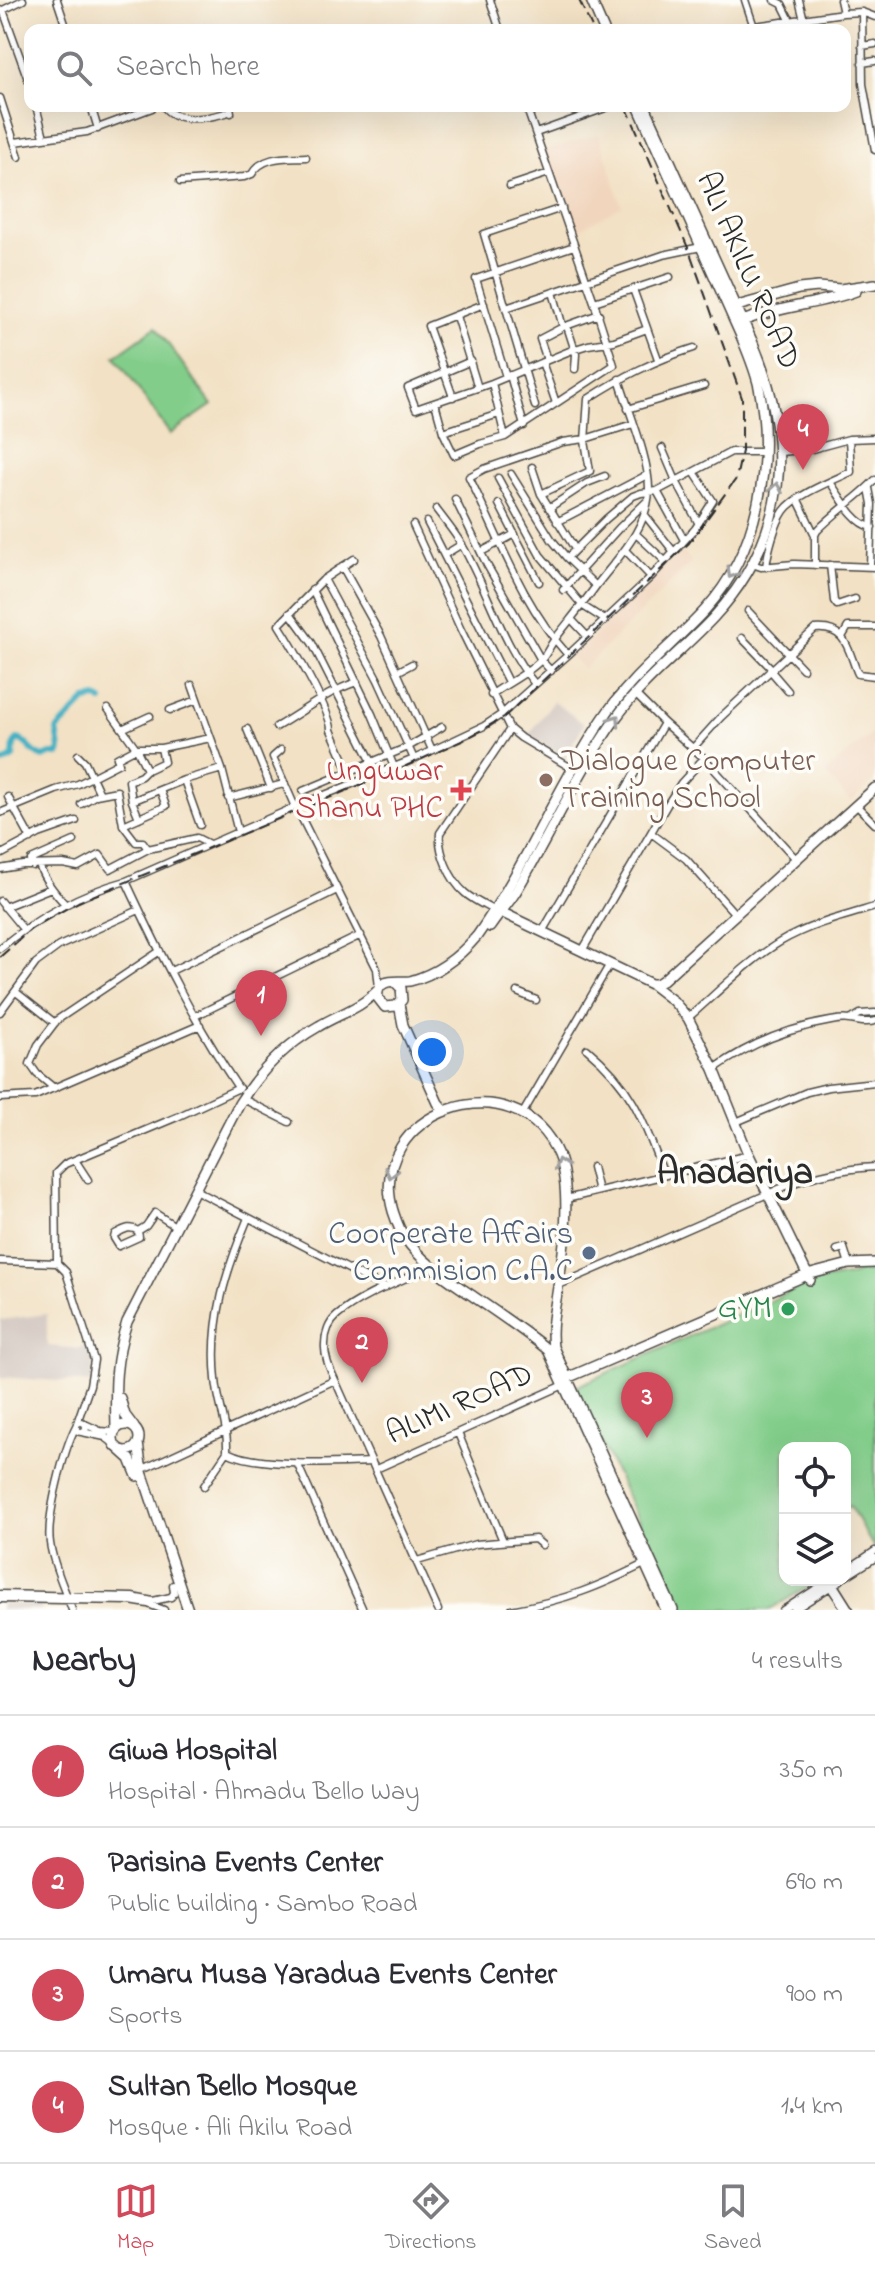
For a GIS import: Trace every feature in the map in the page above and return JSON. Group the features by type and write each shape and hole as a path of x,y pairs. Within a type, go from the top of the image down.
{"main road":[{"path":"591,0 604,24"},
{"path":"597,0 601,16"},
{"name":"ALI AKILU ROAD","path":"401,1002 415,985 469,952 497,912 593,734 619,696 703,612 729,579 755,517 764,452 762,406 755,372 641,112"},
{"name":"ALI AKILU ROAD","path":"393,982 414,980 450,962 468,947 513,896 615,719 635,694 723,607 752,564 772,510 778,485 780,452 772,392 763,364 648,112"},
{"path":"737,306 799,289 875,286"},
{"path":"743,321 775,310 829,300 875,286"},
{"path":"661,992 666,983 735,914 875,788"},
{"path":"651,984 663,980 875,794"},
{"path":"497,912 610,965 649,988 685,1022 804,1275"},
{"path":"497,912 502,917 651,984 688,1018 714,1069 747,1155"},
{"path":"185,1610 173,1585 136,1472 126,1454 116,1446 115,1368 118,1347 134,1305 244,1094 269,1064 295,1041 367,1001 384,983 393,982 401,988 403,1025"},
{"path":"378,989 379,1002 403,1025 440,1109"},
{"path":"185,1610 141,1470 138,1433 125,1415 120,1400 121,1364 130,1327 199,1192 244,1094 316,1033 364,1010 401,1002"},
{"path":"545,1346 552,1336 566,1199 564,1175 551,1142 523,1113 497,1103 440,1109 401,1146 392,1164 388,1188 403,1236 431,1267 545,1346 567,1383 673,1610"},
{"path":"567,1383 804,1275 849,1264 875,1266"},
{"path":"567,1383 804,1275 875,1266"},
{"path":"545,1346 552,1336"},
{"path":"115,1430 124,1425 134,1427"},
{"path":"116,1446 130,1450 138,1443"},
{"path":"648,1562 666,1610"}],"street":[{"path":"23,0 2,10 24,69"},
{"path":"57,0 65,24"},
{"path":"490,0 498,24"},
{"path":"745,0 753,24"},
{"path":"774,0 780,2 791,22"},
{"path":"799,0 804,20"},
{"path":"840,0 843,13"},
{"path":"776,24 843,13 862,12 875,17"},
{"path":"862,12 866,112 875,150"},
{"path":"862,46 875,44"},
{"path":"862,63 875,61"},
{"path":"0,98 19,157"},
{"path":"866,112 875,110"},
{"path":"38,112 44,137"},
{"path":"93,112 98,129"},
{"path":"15,142 98,129 142,112"},
{"path":"168,112 178,118 216,116 226,112"},
{"path":"435,403 443,432 454,455 505,437 614,365 528,112"},
{"path":"536,133 594,112"},
{"path":"180,182 244,177 272,159 306,157"},
{"path":"510,186 549,173"},
{"path":"535,406 484,234 562,208"},
{"path":"524,426 476,279 574,246"},
{"path":"506,308 663,255 701,247"},
{"path":"594,302 670,277"},
{"path":"633,289 658,359"},
{"path":"553,292 574,349 575,369"},
{"path":"453,397 428,326 484,304"},
{"path":"556,403 540,339 599,314"},
{"path":"456,316 478,388"},
{"path":"471,361 408,388 416,409 492,383 574,349 647,329"},
{"path":"541,494 589,472 585,439 588,399 658,359 694,348"},
{"path":"619,379 653,492 684,540"},
{"path":"492,383 505,437"},
{"path":"628,409 704,386"},
{"path":"443,432 499,414"},
{"path":"568,655 536,615 498,543 469,477 563,442 585,439 633,424"},
{"path":"780,452 812,449 849,439 875,438"},
{"path":"766,567 783,512 810,491 851,472 849,439"},
{"path":"662,448 699,524"},
{"path":"567,558 633,496 653,492 731,452 764,452"},
{"path":"532,467 541,494 575,549"},
{"path":"0,948 23,929 65,904 414,759 484,726 502,714 651,577 699,524 713,501 694,472"},
{"path":"511,474 552,540 596,586"},
{"path":"557,522 647,475"},
{"path":"549,508 587,483 605,476"},
{"path":"498,478 536,548 564,589 605,620"},
{"path":"815,535 875,480"},
{"path":"830,482 865,526 872,527"},
{"path":"752,564 766,567 872,567 869,488"},
{"path":"564,589 653,492"},
{"path":"455,499 541,660 551,671"},
{"path":"798,500 815,535 815,565"},
{"path":"491,695 541,660 636,534 645,515 646,502"},
{"path":"499,504 539,582"},
{"path":"436,509 462,544 525,672 535,684"},
{"path":"645,515 674,552"},
{"path":"427,522 508,682"},
{"path":"413,525 491,695 510,729 573,769"},
{"path":"481,552 515,534"},
{"path":"636,534 665,561"},
{"path":"444,555 462,544"},
{"path":"625,550 651,577"},
{"path":"349,771 320,698 279,625 324,579 354,559"},
{"path":"830,565 836,604 855,599"},
{"path":"342,566 381,636 432,750"},
{"path":"324,579 378,680 414,759"},
{"path":"312,590 394,767"},
{"path":"748,611 803,669"},
{"path":"290,613 312,643 378,774"},
{"path":"572,620 587,636"},
{"path":"842,637 848,627 875,627"},
{"path":"693,748 709,728 819,628 842,637 851,652 855,671 862,676 875,676"},
{"path":"742,638 788,691"},
{"path":"397,672 412,664"},
{"path":"276,727 320,698 357,682"},
{"path":"192,685 222,769 238,832"},
{"path":"635,694 704,758 796,859"},
{"path":"170,710 197,700"},
{"path":"108,709 124,728 147,770"},
{"path":"124,728 150,716"},
{"path":"542,932 664,723"},
{"path":"303,791 408,747 442,727"},
{"path":"247,729 271,788"},
{"path":"497,912 460,888 443,856 439,840 440,833 510,729"},
{"path":"0,813 93,777 119,763 117,758 136,748 161,748 211,738"},
{"path":"139,818 128,783 164,762 161,748"},
{"path":"281,750 273,757 295,807"},
{"path":"78,755 85,762 100,794"},
{"path":"582,951 681,783 704,758"},
{"path":"132,801 222,769"},
{"path":"184,780 200,825"},
{"path":"228,798 284,784"},
{"path":"123,825 166,806 160,790"},
{"path":"81,804 100,794 117,791 123,825 135,840 143,842 148,849"},
{"path":"8,797 31,839"},
{"path":"859,808 875,824"},
{"path":"302,819 377,969 378,989"},
{"path":"0,855 76,821"},
{"path":"651,833 686,859 735,914"},
{"path":"0,868 34,863 78,867 100,855 110,869 148,849 197,838 209,844"},
{"path":"34,863 74,841"},
{"path":"20,845 65,904"},
{"path":"126,881 195,1016 244,1094 289,1122"},
{"path":"23,929 2,905 51,888"},
{"path":"171,971 337,890"},
{"path":"688,1018 756,959 782,941 875,907"},
{"path":"0,1012 36,963 59,946 139,910"},
{"path":"195,1016 361,935"},
{"path":"54,1088 30,1064 38,1045 56,1022 160,951"},
{"path":"523,1113 610,965"},
{"path":"377,969 393,982"},
{"path":"16,992 56,1022"},
{"path":"517,992 536,1000"},
{"path":"850,1020 860,1014 875,1013"},
{"path":"714,1069 765,1041 811,1025 850,1020 863,1023 875,1021"},
{"path":"0,1098 26,1098 54,1088 200,1025"},
{"path":"587,1049 625,1087 664,1175"},
{"path":"736,1122 807,1092 875,1082"},
{"path":"57,1263 56,1173 65,1164 244,1094"},
{"path":"566,1199 747,1155"},
{"path":"75,1160 88,1180"},
{"path":"592,1167 598,1191"},
{"path":"559,1285 783,1187 832,1171 875,1167"},
{"path":"199,1192 385,1288"},
{"path":"138,1231 156,1213 175,1226"},
{"path":"204,1486 227,1452 228,1431 216,1380 216,1326 230,1261 248,1218"},
{"path":"837,1250 844,1248 849,1264"},
{"path":"0,1261 57,1263 66,1272 93,1352 81,1427 71,1438 57,1488 49,1536 74,1610"},
{"path":"431,1267 385,1288 335,1318 325,1346 335,1380 438,1610"},
{"path":"141,1470 335,1380"},
{"name":"ALIMI ROAD","path":"374,1466 458,1433 567,1383"},
{"path":"81,1427 115,1430"},
{"path":"81,1427 105,1437 116,1446"},
{"path":"458,1433 503,1541"},
{"path":"227,1452 297,1463 374,1466"},
{"path":"297,1463 363,1610"},
{"path":"417,1561 476,1544 535,1539 542,1545"},
{"path":"851,1567 875,1551"},
{"path":"851,1572 875,1558"},
{"path":"511,1610 577,1595 648,1562"},
{"path":"0,1596 55,1598 69,1594 82,1598 157,1600 171,1597 173,1585"},
{"path":"783,1610 827,1586"},
{"path":"794,1610 828,1586"},
{"path":"835,1586 837,1593"},
{"path":"835,1586 848,1610"},
{"path":"55,1598 59,1592 82,1598 139,1602 164,1610"},
{"path":"55,1598 74,1610"},
{"path":"74,1610 82,1598"}],"shaded area":[{"path":"599,134 622,206 574,232 544,151"},
{"path":"681,550 692,562 583,669 571,657"},
{"path":"553,701 584,724 565,757 529,735"},
{"path":"875,731 875,780 851,802 825,773"},
{"path":"47,1314 47,1346 80,1349 89,1343 94,1359 92,1383 0,1377 0,1320"},
{"path":"0,1603 40,1605 40,1610 0,1610"}],"green space":[{"path":"156,327 212,405 170,434 115,356"},
{"path":"861,1271 875,1272 875,1550 851,1508 851,1442 779,1442 779,1586 810,1586 768,1610 681,1610 575,1387 810,1283"}],"waterway":[{"path":"0,764 13,757 14,744 18,739 43,757 59,754 57,730 86,700 97,698 102,701"}],"railway":[{"path":"579,0 590,24"},
{"path":"0,957 31,929 78,902 406,766 464,740 504,717 689,543 736,479 742,451 742,398 689,250 629,112"}],"place":[{"name":"Sultan Bello Mosque","path":"803,470"},
{"name":"Dialogue Computer Training School","path":"546,780"},
{"name":"Unguwar Shanu PHC","path":"461,790"},
{"name":"Giwa Hospital","path":"261,1036"},
{"name":"Coorperate Affairs Commision C.A.C","path":"589,1253"},
{"name":"GYM","path":"788,1309"},
{"name":"Parisina Events Center","path":"362,1383"},
{"name":"Umaru Musa Yaradua Events Center","path":"647,1438"}],"district":[{"name":"Anadariya","path":"735,1174"}]}
